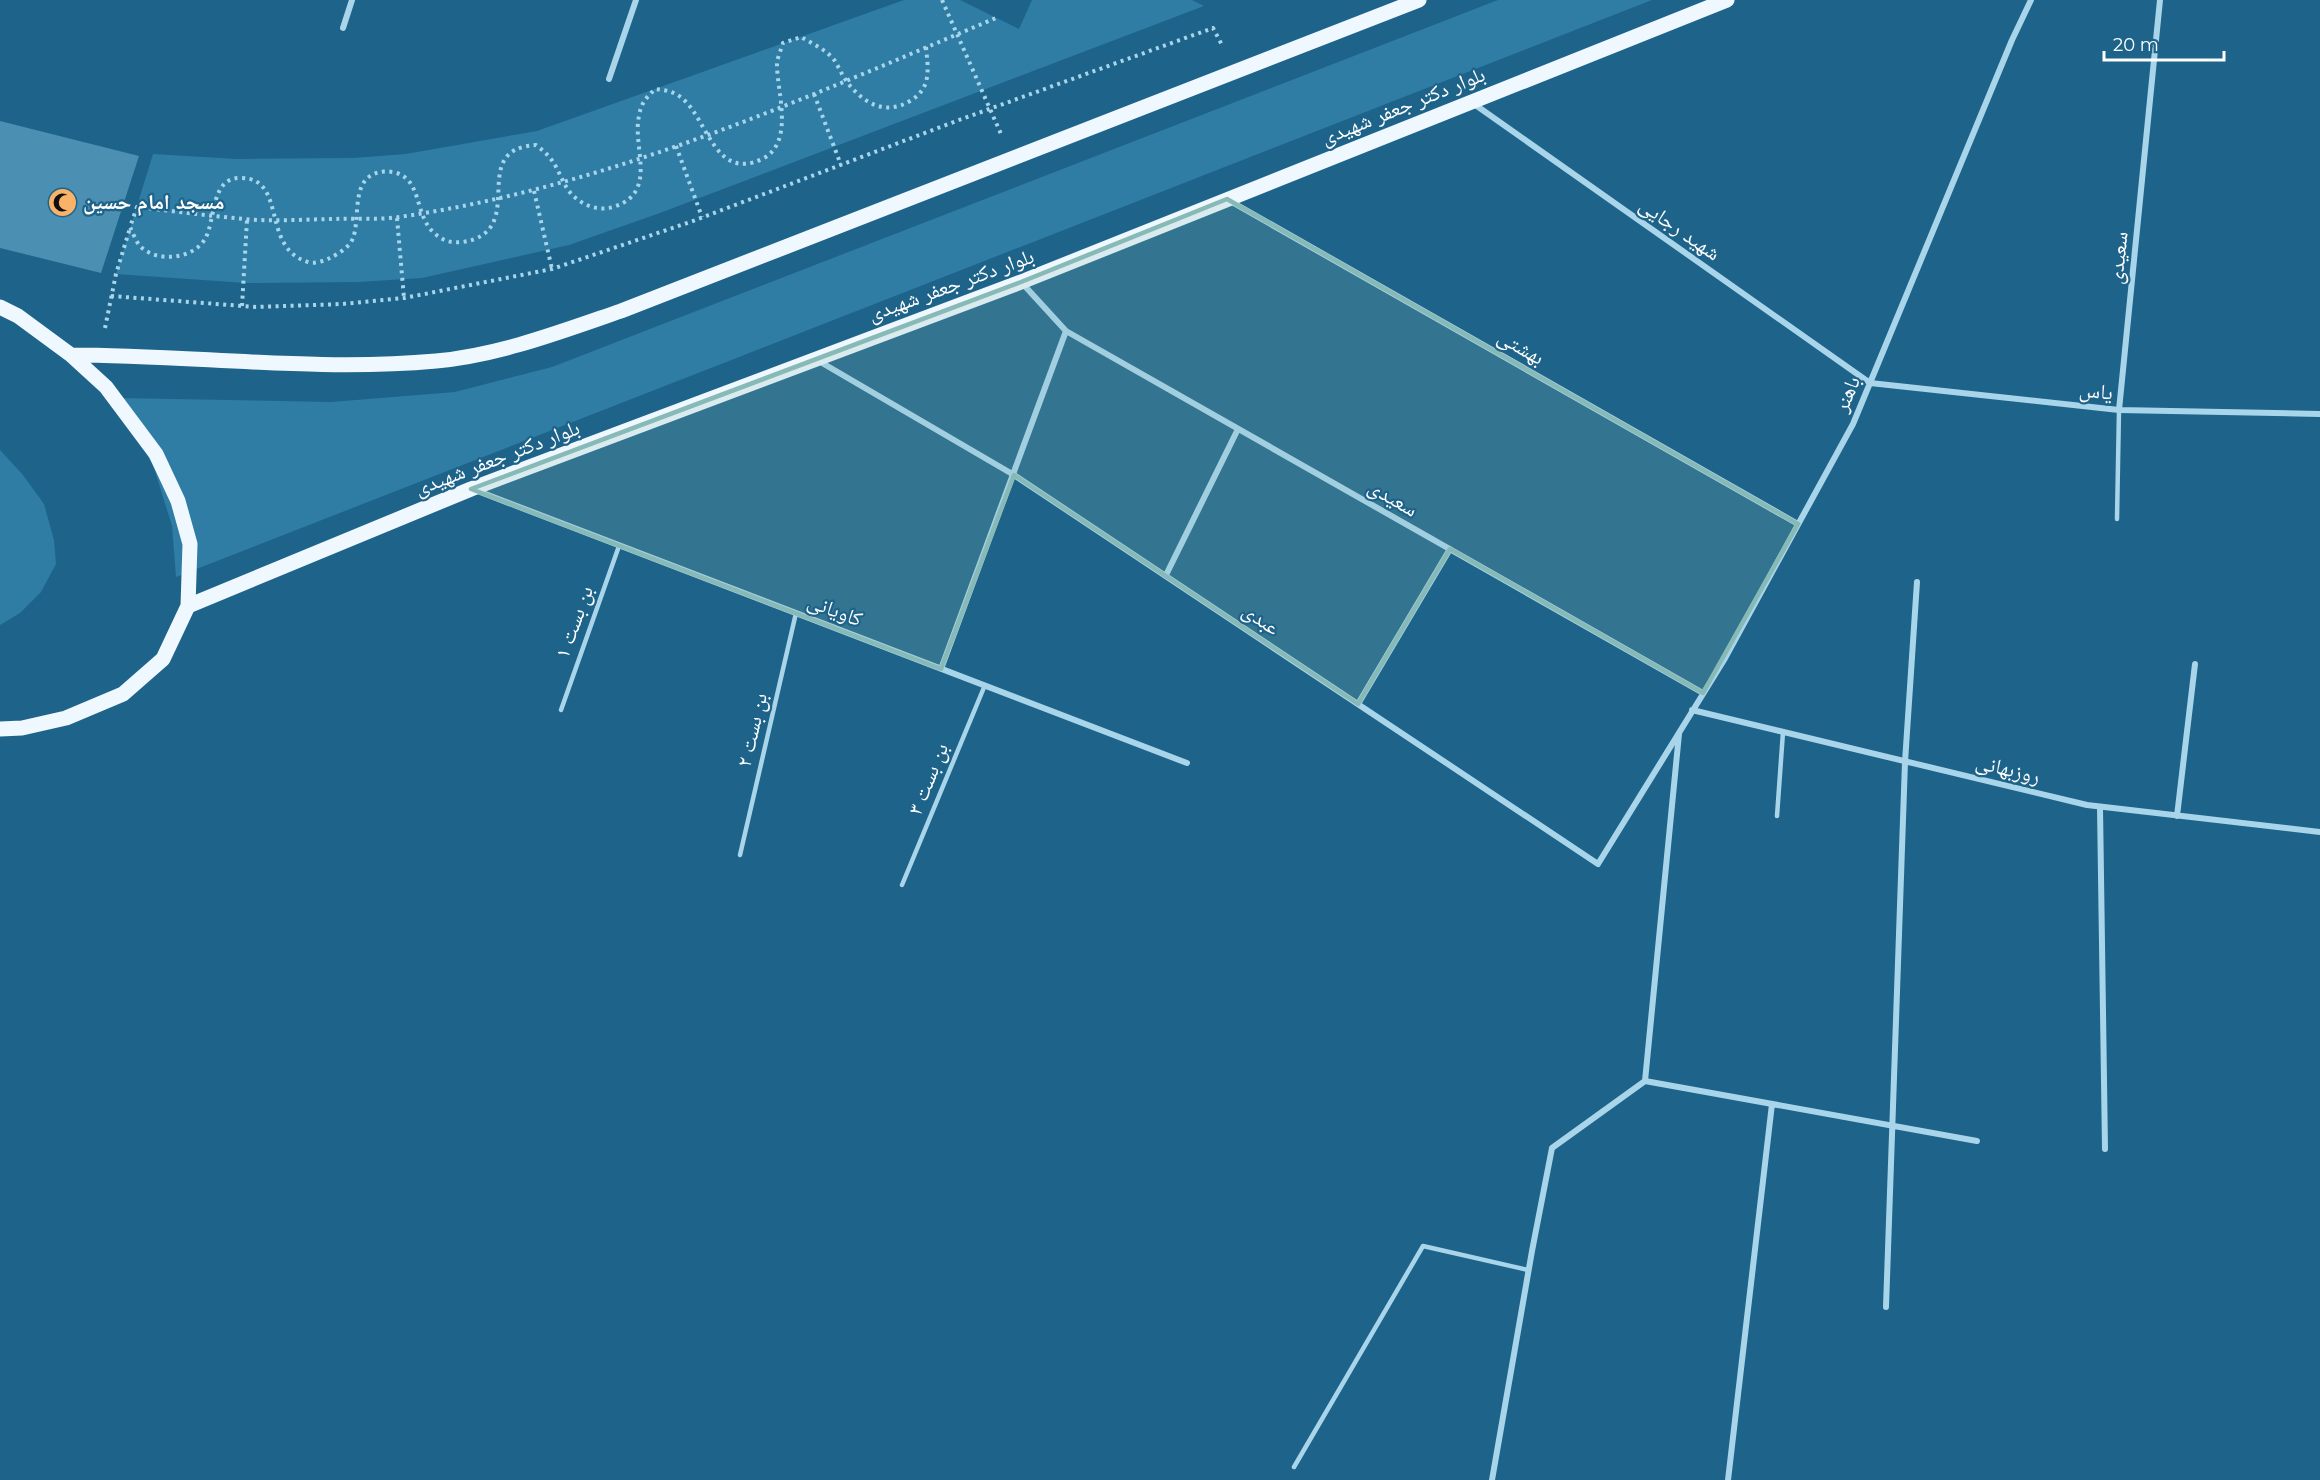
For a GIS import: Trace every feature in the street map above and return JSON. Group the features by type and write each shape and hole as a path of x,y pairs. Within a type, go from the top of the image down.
{"main road":[{"path":"71,355 251,363 375,365 438,361 517,346 621,311 1419,0"},
{"name":"بلوار دکتر جعفر شهیدی","path":"188,606 471,489 1021,282 1727,0"},
{"path":"0,307 18,316 71,355 106,387 156,454 178,501 190,544 188,606 163,659 123,694 66,718 22,728 0,729"}],"street":[{"path":"343,28 352,0"},
{"path":"609,79 636,0"},
{"name":"باهنر","path":"1650,779 1724,660 1853,424 2012,40 2031,0"},
{"name":"سعیدی","path":"2119,410 2160,0"},
{"name":"شهید رجایی","path":"1471,102 1870,383"},
{"name":"بهشتی","path":"1227,199 1798,524"},
{"name":"سعیدی","path":"1021,282 1066,331 1703,693"},
{"path":"941,669 1066,331"},
{"name":"عبدی","path":"814,358 1014,475 1598,864 1650,779"},
{"name":"یاس","path":"1870,383 2119,410 2320,414"},
{"path":"1166,575 1238,429"},
{"name":"کاویانی","path":"471,489 1186,763"},
{"path":"1358,704 1450,549"},
{"path":"1886,1307 1905,762 1917,582"},
{"path":"2177,816 2195,664"},
{"name":"روزبهانی","path":"1692,710 2100,807 2320,832"},
{"path":"1645,1081 1680,730"},
{"path":"2100,807 2105,1149"},
{"path":"1492,1480 1528,1270 1552,1148 1645,1081 1977,1141"},
{"path":"1728,1480 1772,1104"}],"lane":[{"name":"سعیدی","path":"2117,519 2119,410"},
{"name":"بن بست ۱","path":"561,710 619,546"},
{"name":"بن بست ۲","path":"740,855 796,613"},
{"name":"بن بست ۳","path":"902,885 985,685"},
{"path":"1777,816 1783,732"},
{"path":"1294,1467 1423,1246 1528,1270"}],"path":[{"path":"942,0 1012,159"},
{"path":"100,355 111,296 136,207 247,219 397,218 498,200 563,184 707,135 814,94 996,18"},
{"path":"111,296 242,306 342,304 404,298 552,269 702,217 991,108 1213,28 1235,72"},
{"path":"130,227 140,247 157,256 171,258 191,251 205,240 215,201 223,186 235,178 250,178 263,186 272,203 282,243 295,256 310,263 327,260 353,240 360,189 369,176 385,171 400,174 411,182 427,227 448,242 461,242 490,231 496,217 499,170 508,155 521,146 536,145 548,155 563,184 577,200 606,210 622,204 636,192 641,175 638,119 642,102 655,89 670,91 684,99 696,114 716,150 729,159 746,164 764,158 777,144 783,125 777,63 783,43 801,37 824,51 834,60 846,81 862,99 881,107 900,107 918,96 929,78 926,47"},
{"path":"814,94 841,165"},
{"path":"676,146 702,217"},
{"path":"534,191 552,269"},
{"path":"397,218 404,298"},
{"path":"242,306 247,219"}],"highlighted area":[{"path":"1227,199 1798,524 1703,693 1450,549 1358,704 1014,475 941,669 471,489 1021,282"}],"shaded area":[{"path":"904,0 960,0 1019,29 1032,0 1192,0 1204,6 660,213 569,245 422,278 358,282 246,283 116,274 153,154 237,159 353,158 406,154 537,131"},
{"path":"1498,0 1652,0 176,577 172,526 154,468 117,398 331,402 455,392 552,367"},
{"path":"0,450 23,475 44,504 54,540 56,564 41,592 20,613 0,625"}],"building":[{"name":"مسجد امام حسین","path":"0,121 139,156 101,273 0,248"}],"place":[{"name":"مسجد امام حسین","path":"62,202"}]}
